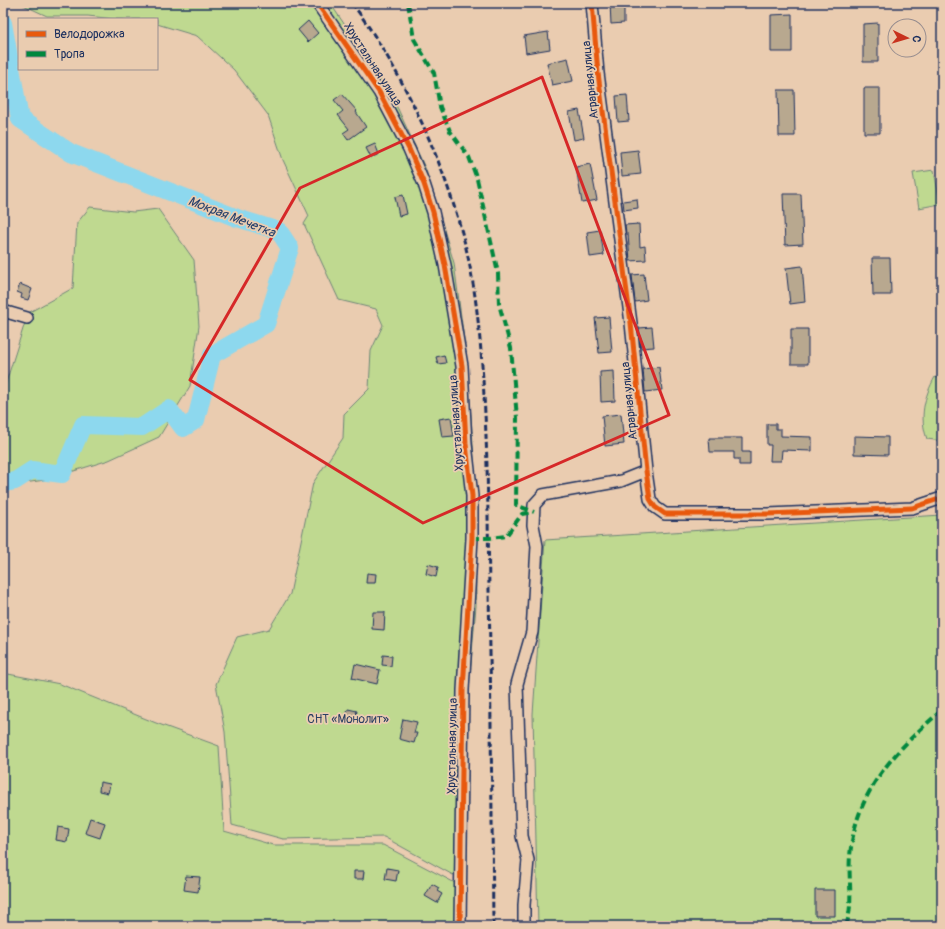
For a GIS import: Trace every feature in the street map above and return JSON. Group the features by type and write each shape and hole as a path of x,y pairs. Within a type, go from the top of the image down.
{"street":[{"name":"Хрустальная улица","path":"317,3 379,92 409,149 424,184 433,212 445,265 462,366 466,444 472,496 472,538 464,690 460,926"},
{"name":"Аграрная улица","path":"592,3 598,73 631,323 646,471 650,499 655,507 665,514 776,514 912,508 942,498"},
{"path":"3,311 27,318"},
{"path":"524,926 524,905 528,860 522,836 517,684 532,632 537,546 533,524 534,505 543,495 621,481 646,471"}],"highlighted area":[{"path":"542,77 669,415 423,523 190,380 300,188"}],"green space":[{"name":"СНТ «Монолит»","path":"19,3 330,3 376,71 398,109 426,170 454,263 467,362 475,472 476,606 467,711 462,869 453,875 384,837 283,839 232,825 225,732 216,684 237,637 269,629 290,594 313,483 343,438 344,414 369,389 371,351 383,325 376,309 339,300 304,224 309,216 283,160 268,115 234,70 197,36 158,24 158,18 47,16"},
{"path":"934,170 940,204 919,208 913,173"},
{"path":"90,207 133,212 158,209 194,260 199,326 190,386 159,437 109,460 45,480 3,486 3,392 28,313 73,288 77,223"},
{"path":"935,377 942,379 942,441 927,439 923,423 924,407 928,392"},
{"path":"942,515 942,926 538,926 533,714 545,540"},
{"path":"3,673 60,684 156,723 219,746 224,831 273,845 383,845 457,884 457,926 3,926"}],"building":[{"path":"610,3 624,3 624,23 611,24"},
{"path":"792,14 792,52 771,52 771,15"},
{"path":"308,21 318,33 308,42 298,30"},
{"path":"878,23 878,62 863,62 863,24"},
{"path":"548,32 550,49 526,53 524,36"},
{"path":"568,58 573,81 552,85 547,63"},
{"path":"864,88 880,88 880,133 864,133"},
{"path":"778,90 794,90 795,136 779,136"},
{"path":"342,94 357,111 356,112 366,127 348,140 343,133 349,129 338,115 343,111 334,100"},
{"path":"627,95 629,121 618,122 616,96"},
{"path":"579,110 584,138 574,140 569,112"},
{"path":"375,144 379,154 371,158 366,148"},
{"path":"638,150 641,174 622,176 620,152"},
{"path":"590,164 597,200 582,203 576,167"},
{"path":"783,194 801,194 803,244 785,245"},
{"path":"403,195 407,214 399,216 395,197"},
{"path":"637,199 638,208 624,210 623,201"},
{"path":"639,224 640,247 645,246 646,260 630,261 628,234 626,234 625,225"},
{"path":"600,230 604,255 590,257 587,232"},
{"path":"872,258 890,258 891,295 873,295"},
{"path":"802,266 805,302 790,304 786,268"},
{"path":"644,274 647,300 635,302 632,275"},
{"path":"20,284 32,289 28,300 21,298 22,294 17,292"},
{"path":"609,317 612,352 599,353 595,318"},
{"path":"652,327 654,347 641,348 639,328"},
{"path":"791,329 808,329 808,364 791,364"},
{"path":"444,355 446,363 438,364 436,357"},
{"path":"659,367 662,390 645,392 643,369"},
{"path":"614,371 615,401 601,402 600,372"},
{"path":"621,414 624,444 605,446 602,416"},
{"path":"451,417 454,436 442,437 439,419"},
{"path":"767,424 776,424 776,429 781,429 781,436 812,437 812,451 782,450 781,461 770,461 771,445 767,445"},
{"path":"854,436 888,437 888,455 854,454"},
{"path":"709,438 742,438 742,452 750,452 750,465 739,465 739,459 734,459 734,452 710,452"},
{"path":"428,564 438,567 436,577 426,574"},
{"path":"367,573 376,574 375,583 366,583"},
{"path":"373,612 385,612 384,630 372,629"},
{"path":"383,655 392,656 391,666 382,665"},
{"path":"355,664 380,670 377,684 352,678"},
{"path":"348,709 357,711 355,719 346,717"},
{"path":"403,719 417,722 414,733 417,733 414,743 399,739"},
{"path":"100,782 110,784 108,793 99,791"},
{"path":"90,818 105,823 100,838 85,833"},
{"path":"58,827 69,829 67,842 56,840"},
{"path":"387,868 398,870 396,881 385,879"},
{"path":"354,871 364,871 363,879 354,879"},
{"path":"186,876 200,877 198,892 184,890"},
{"path":"432,884 439,888 437,891 442,894 437,903 425,896"},
{"path":"815,890 835,890 835,916 815,916"}],"waterway":[{"name":"Мокрая Мечетка","path":"3,23 20,119 71,153 237,218 279,231 290,248 266,324 212,355 196,420 183,428 169,409 142,427 83,425 62,474 32,470 15,481 3,483"}],"railway":[{"path":"352,3 371,30 405,88 420,118 456,212 473,281 478,319 484,396 488,494 493,926"}],"marked path":[{"path":"408,3 414,39 434,73 440,107 450,131 469,157 477,179 498,273 499,304 511,348 517,418 516,505 534,512"},
{"path":"472,538 506,536 522,514 532,512"},
{"path":"846,926 850,909 850,856 854,832 860,811 869,792 894,757 942,710"}],"cycle path":[{"path":"317,3 379,92 409,149 424,184 433,212 445,265 462,366 466,444 472,496 472,538 463,690 460,926"},
{"path":"592,3 598,73 631,323 646,471 650,499 655,507 665,514 768,514 912,508 942,498"}]}
